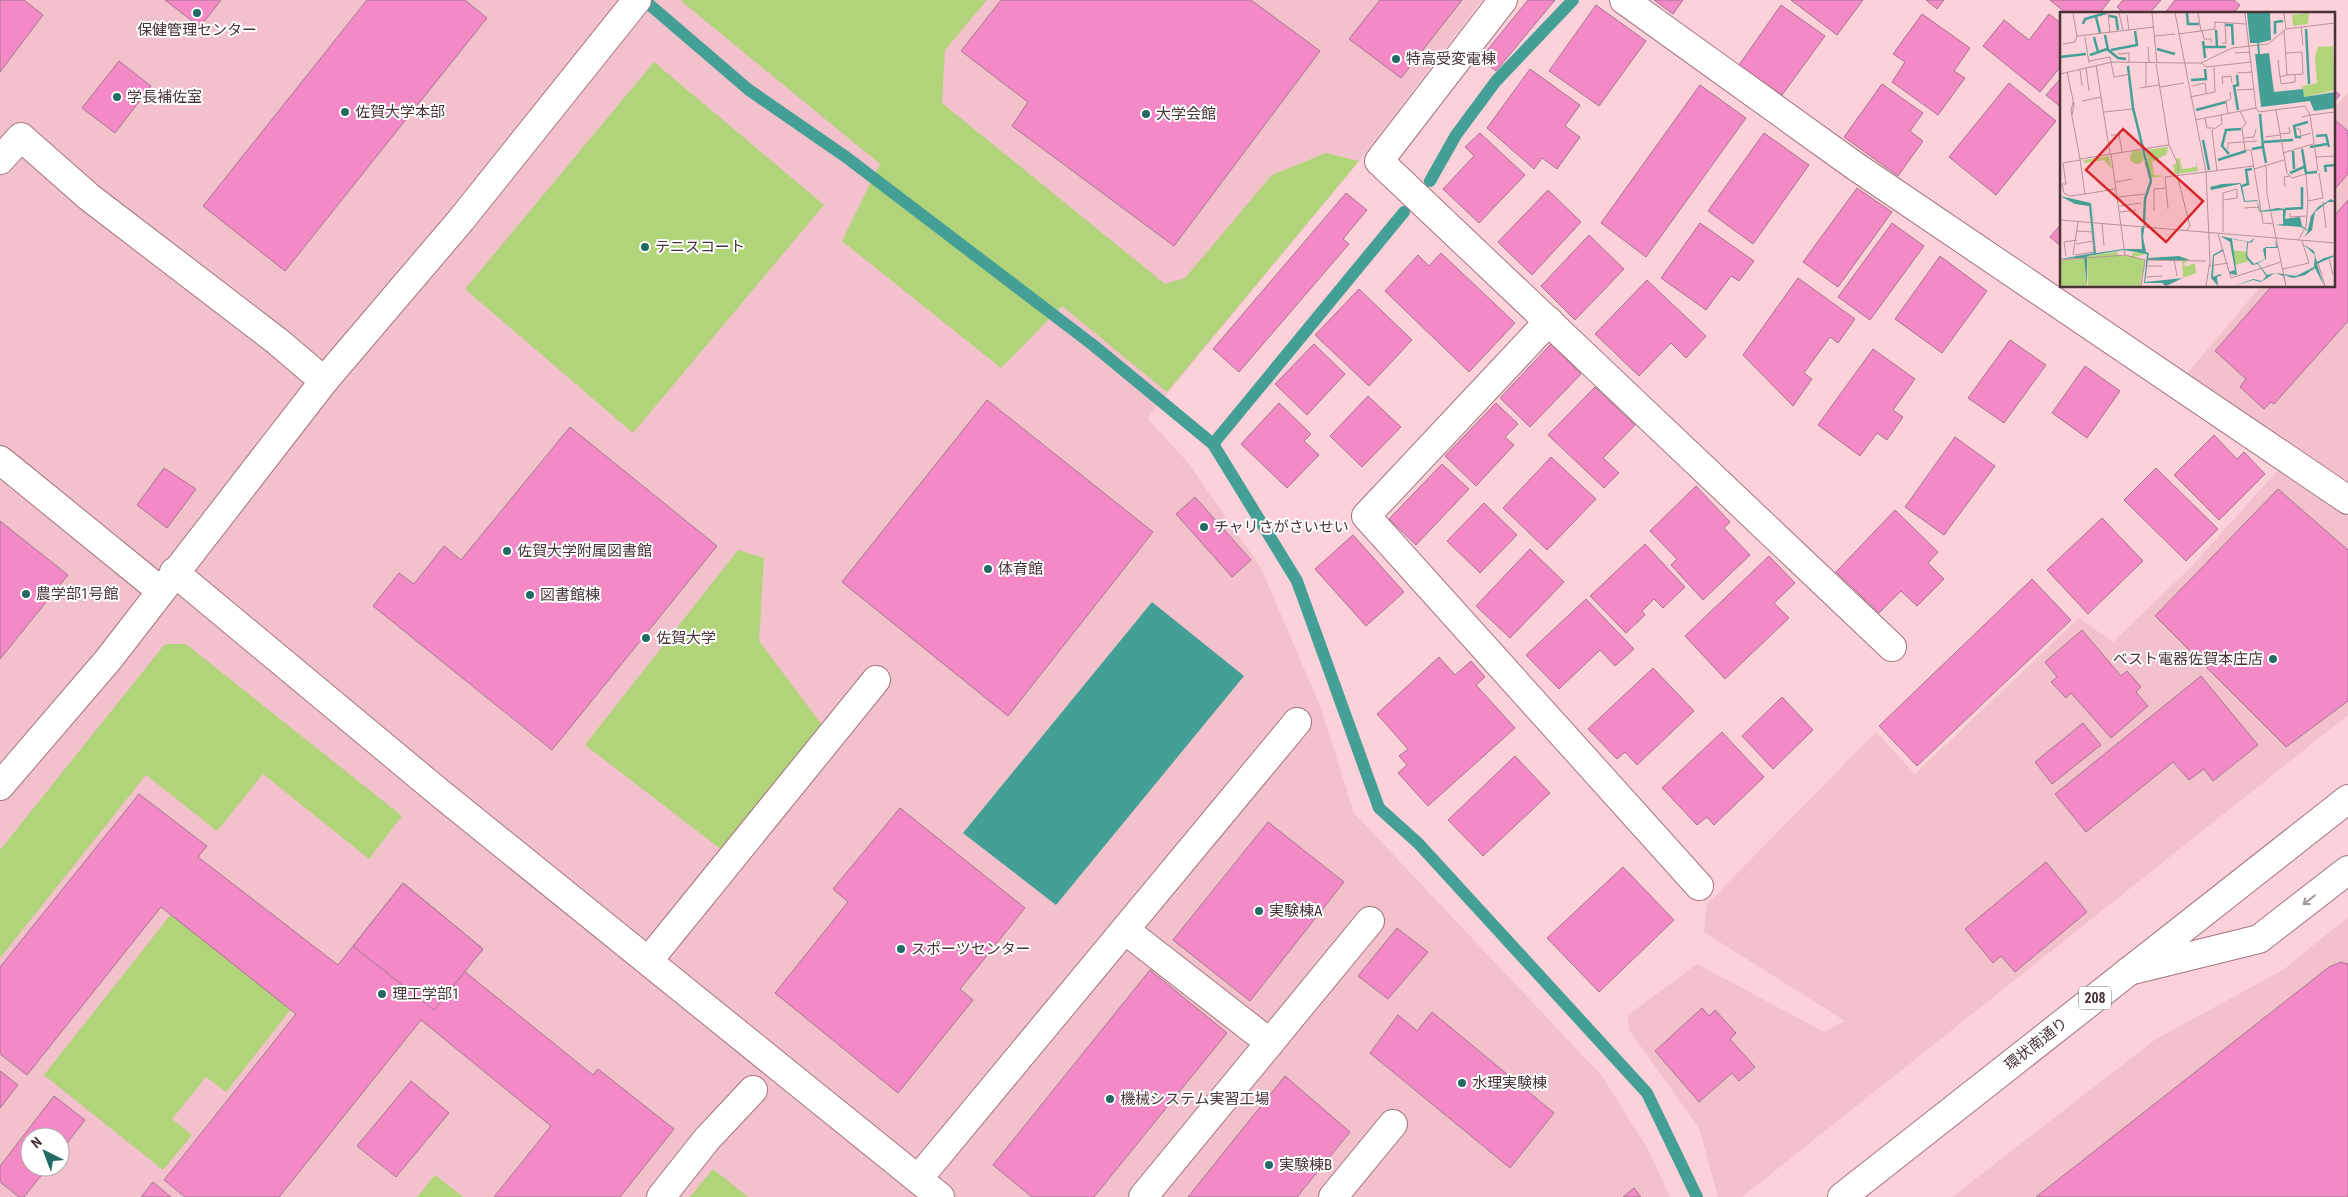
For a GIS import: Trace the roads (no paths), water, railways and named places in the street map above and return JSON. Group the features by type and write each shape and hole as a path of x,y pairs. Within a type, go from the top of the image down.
{"main road":[{"path":"0,786 108,660 324,381 461,220 637,0"},
{"path":"1503,0 1379,161 1892,647"},
{"path":"1624,0 1854,166 2348,500"},
{"path":"0,160 21,137 89,197 277,341 324,381"},
{"path":"1549,321 1366,516 1699,886"},
{"path":"0,460 168,582 441,794 649,960 940,1197"},
{"path":"649,960 876,680"},
{"path":"918,1179 1297,722"},
{"name":"環状南通り","path":"1842,1197 2348,800"},
{"path":"2129,971 2259,939 2348,870"},
{"path":"1143,1197 1370,921"},
{"path":"1125,930 1270,1043"},
{"path":"661,1197 707,1139 753,1090"},
{"path":"1333,1197 1393,1124"}],"water":[{"path":"1152,602 1244,676 1056,905 963,833"}],"waterway":[{"path":"644,0 749,90 846,157 1093,345 1213,444 1297,581 1379,808 1418,843 1647,1093 1697,1197"},
{"path":"1430,181 1456,135 1496,81 1573,0"},
{"path":"1213,444 1404,212"}],"place":[{"name":"保健管理センター","path":"197,13"},
{"name":"特高受変電棟","path":"1396,59"},
{"name":"学長補佐室","path":"117,97"},
{"name":"佐賀大学本部","path":"345,112"},
{"name":"大学会館","path":"1146,114"},
{"name":"テニスコート","path":"645,247"},
{"name":"チャリさがさいせい","path":"1204,527"},
{"name":"佐賀大学附属図書館","path":"507,551"},
{"name":"体育館","path":"988,569"},
{"name":"農学部1号館","path":"26,594"},
{"name":"図書館棟","path":"530,595"},
{"name":"佐賀大学","path":"646,638"},
{"name":"ベスト電器佐賀本庄店","path":"2273,659"},
{"name":"実験棟A","path":"1259,911"},
{"name":"スポーツセンター","path":"901,949"},
{"name":"理工学部1","path":"382,994"},
{"name":"水理実験棟","path":"1462,1083"},
{"name":"機械システム実習工場","path":"1110,1099"},
{"name":"実験棟B","path":"1269,1165"}]}
